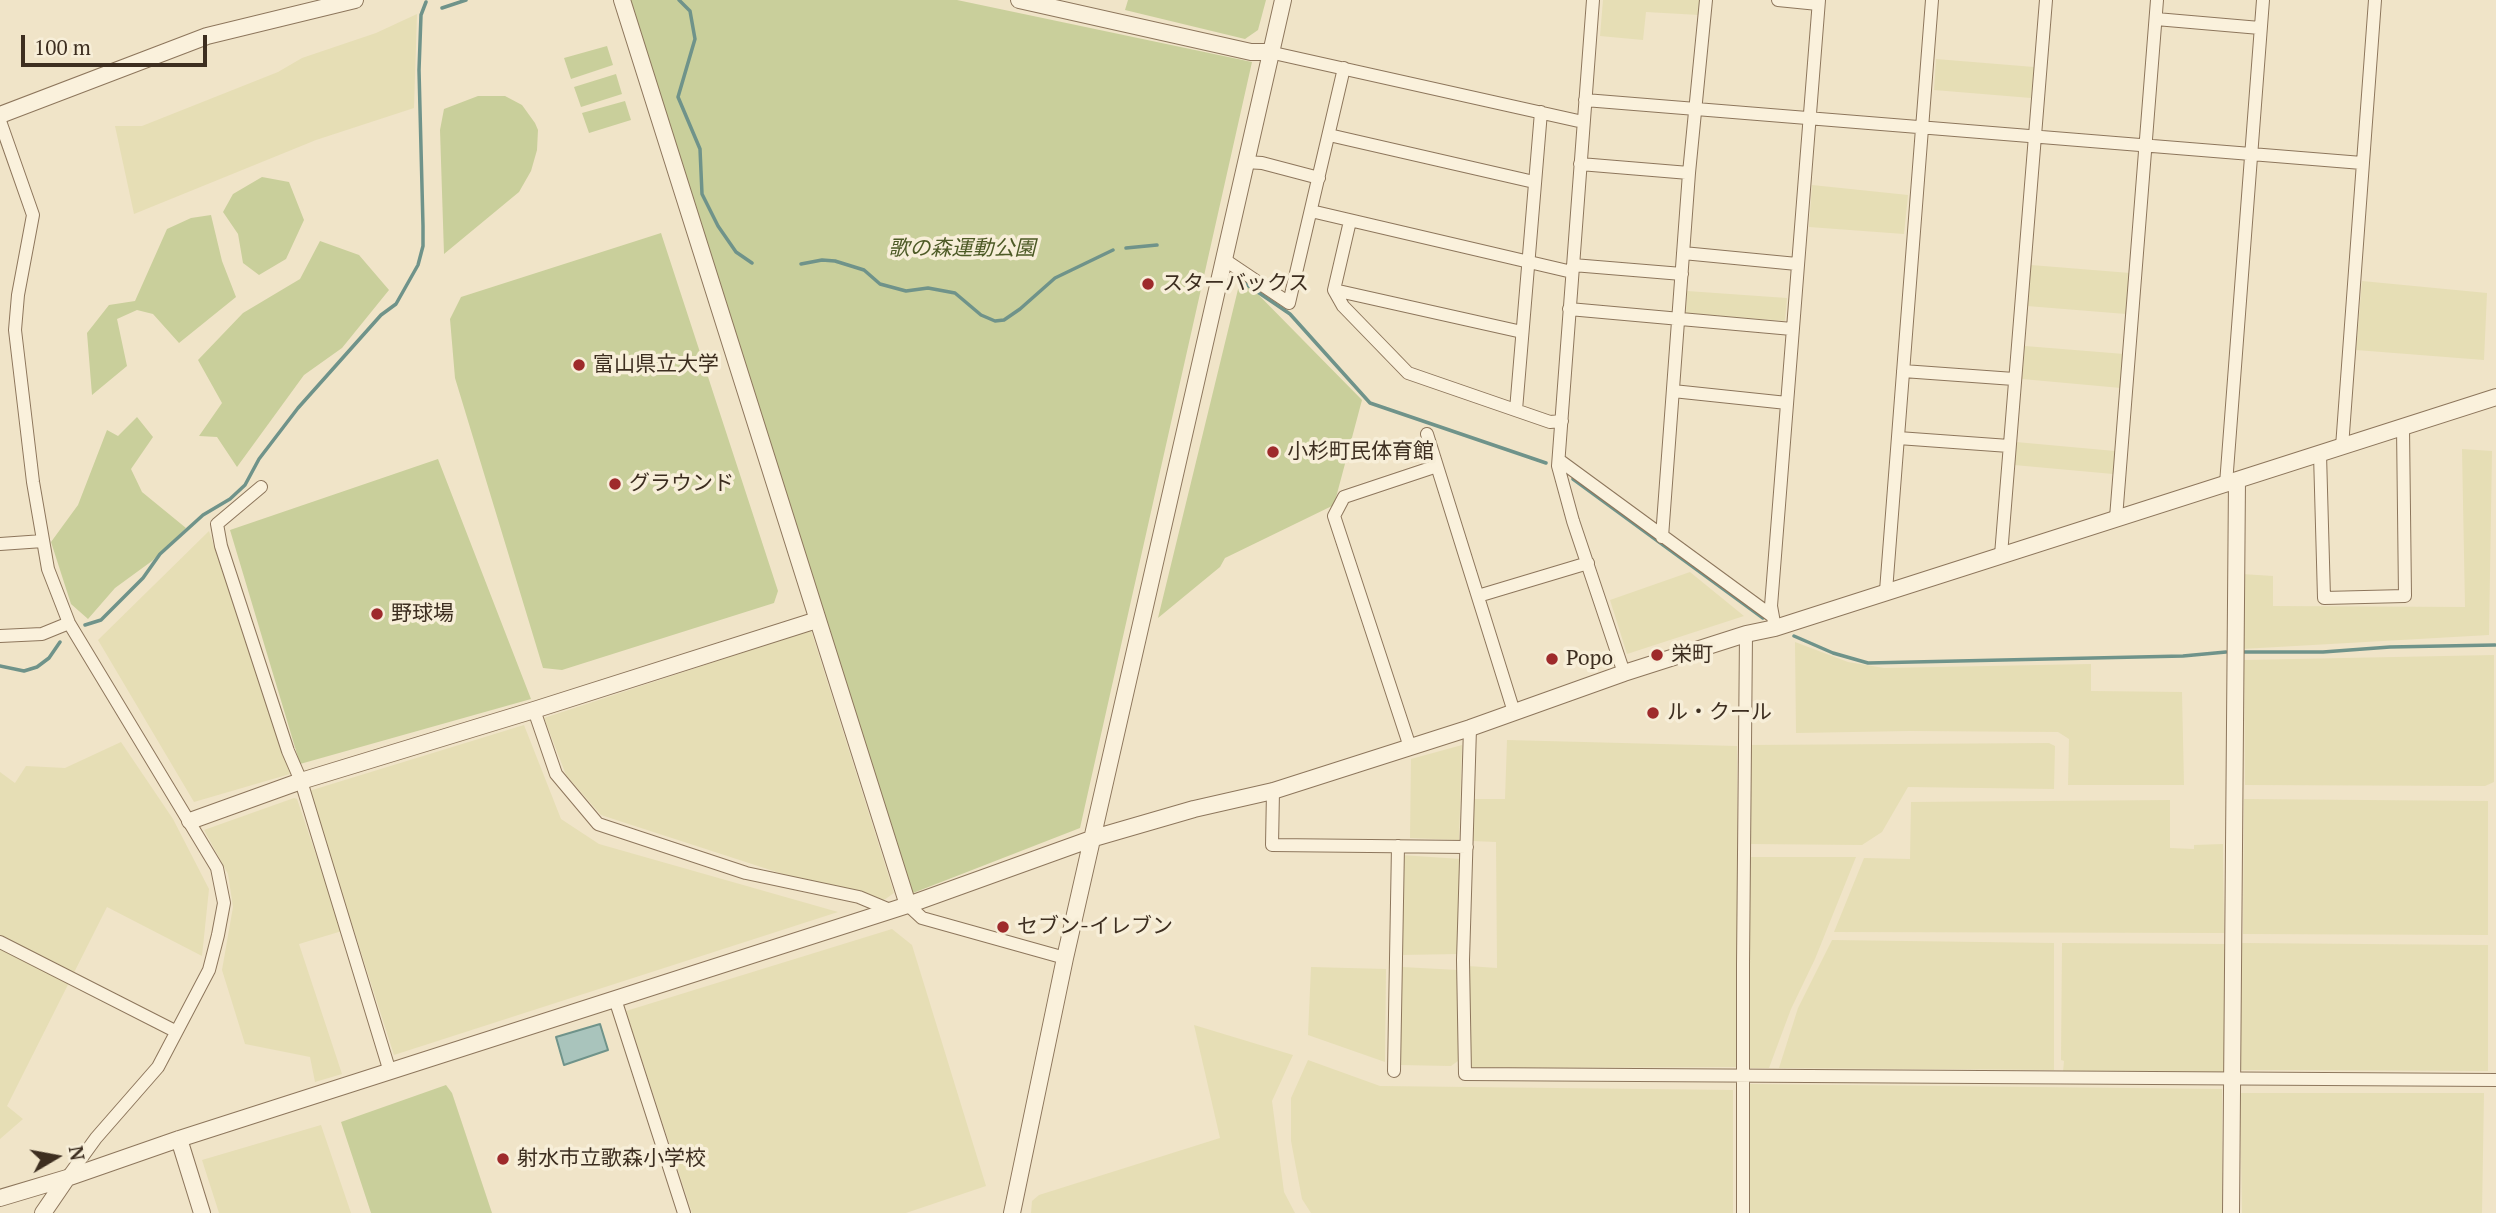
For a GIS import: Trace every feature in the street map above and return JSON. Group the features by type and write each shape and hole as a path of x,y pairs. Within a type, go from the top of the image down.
{"street":[{"path":"0,115 207,36 335,2 355,0"},
{"path":"622,0 908,905 922,918 1065,958"},
{"path":"1019,0 1251,52 1269,52 1344,68 1583,122"},
{"path":"1012,1213 1065,958 1225,260 1269,52 1283,0"},
{"path":"1593,0 1558,466 1573,521 1624,673"},
{"path":"1662,537 1689,173 1706,0"},
{"path":"1774,622 1771,606 1818,2 1778,0"},
{"path":"1886,591 1931,0"},
{"path":"2001,555 2046,0"},
{"path":"2116,518 2157,0"},
{"path":"2231,1213 2232,482 2250,153 2263,0"},
{"path":"2342,447 2375,0"},
{"path":"2156,19 2260,28"},
{"path":"1225,260 1289,303 1344,68"},
{"path":"1585,100 2362,163"},
{"path":"1516,410 1541,112"},
{"path":"0,121 33,215 18,295 15,330 33,482 48,569 69,623 216,868 223,903 209,970 158,1067 96,1138 43,1213"},
{"path":"1329,135 1534,182"},
{"path":"1245,162 1262,163 1319,178"},
{"path":"1580,164 1689,173"},
{"path":"1311,211 1527,262 1572,268 1682,274"},
{"path":"1350,221 1334,290 1343,306 1408,373 1550,422 1562,421"},
{"path":"1684,253 1797,264"},
{"path":"1334,290 1522,332"},
{"path":"1569,309 1793,329"},
{"path":"1903,371 2014,379"},
{"path":"1673,391 1787,403"},
{"path":"0,1198 890,911 1094,838 1194,809 1273,791 1746,634 1774,622 1886,591 2496,397"},
{"path":"2320,454 2325,598 2405,596 2403,427"},
{"path":"1427,434 1514,712"},
{"path":"1898,438 2009,446"},
{"path":"1559,460 1774,622"},
{"path":"1410,747 1334,516 1344,496 1437,466"},
{"path":"261,487 217,524 221,546 288,751 301,781 390,1072"},
{"path":"0,544 43,541"},
{"path":"1478,596 1588,563"},
{"path":"190,821 301,781 817,620"},
{"path":"0,636 42,634 69,623"},
{"path":"1744,1213 1746,634"},
{"path":"534,710 556,774 598,824 746,873 859,897 890,911"},
{"path":"1470,727 1463,960 1465,1074 2496,1080"},
{"path":"1273,791 1272,845 1466,847"},
{"path":"1394,1071 1398,846"},
{"path":"0,942 175,1031"},
{"path":"615,999 684,1213"},
{"path":"179,1139 202,1213"}],"shaded area":[{"path":"1603,0 1700,0 1699,15 1646,12 1643,40 1600,36"},
{"path":"417,14 414,108 316,140 134,214 115,126 142,126 278,72 302,58 376,33"},
{"path":"1936,59 2034,67 2031,98 1934,90"},
{"path":"1812,185 1908,195 1904,234 1809,227"},
{"path":"2031,265 2130,273 2126,314 2027,306"},
{"path":"2362,281 2487,293 2484,360 2356,350"},
{"path":"1687,291 1787,298 1785,321 1686,313"},
{"path":"2025,346 2124,354 2121,388 2022,379"},
{"path":"2016,442 2115,451 2113,474 2014,465"},
{"path":"2462,449 2492,451 2489,635 2242,649 2242,574 2273,576 2273,606 2465,607"},
{"path":"209,531 290,774 194,802 98,640"},
{"path":"1690,572 1744,616 1627,654 1610,600"},
{"path":"811,630 894,893 884,900 795,878 601,815 566,775 544,718"},
{"path":"1795,642 1848,662 1884,668 2091,664 2091,691 2182,692 2184,785 2068,785 2069,739 2058,732 1796,733"},
{"path":"2494,655 2494,782 2485,786 2245,785 2244,660"},
{"path":"524,725 561,819 599,844 838,912 394,1055 309,791"},
{"path":"1507,740 1737,746 1737,1067 1470,1068 1468,966 1497,968 1496,842 1472,841 1472,799 1505,799"},
{"path":"121,742 173,819 209,889 202,956 107,907 7,1106 23,1119 0,1139 0,772 15,783 26,766 65,768"},
{"path":"2049,743 2055,746 2054,789 1908,787 1882,832 1862,845 1748,844 1748,745"},
{"path":"1462,745 1459,840 1410,838 1411,759"},
{"path":"297,799 342,931 299,944 342,1074 315,1082 310,1057 245,1044 222,970 233,907 228,874 204,830"},
{"path":"2244,799 2488,801 2488,935 2243,934"},
{"path":"2170,800 2170,848 2194,849 2194,845 2223,844 2224,933 1834,932 1864,858 1910,859 1911,802"},
{"path":"1401,855 1461,859 1459,954 1400,955"},
{"path":"1749,857 1856,857 1815,959 1791,1009 1769,1068 1748,1068"},
{"path":"892,929 912,945 986,1186 906,1213 692,1213 626,1011"},
{"path":"1832,940 2054,943 2054,1070 1779,1068 1798,1008"},
{"path":"2062,943 2227,944 2227,1072 2063,1072"},
{"path":"2241,943 2488,945 2488,1071 2241,1070"},
{"path":"1311,967 1386,969 1385,1062 1308,1035"},
{"path":"1402,967 1458,970 1458,1061 1451,1066 1399,1065"},
{"path":"1194,1025 1293,1055 1272,1101 1284,1192 1295,1213 1031,1213 1032,1201 1039,1195 1220,1138"},
{"path":"1308,1060 1380,1086 1733,1090 1733,1213 1311,1213 1302,1199 1291,1141 1291,1098"},
{"path":"1749,1084 2222,1089 2222,1213 1748,1213"},
{"path":"2240,1093 2484,1093 2482,1213 2242,1213"},
{"path":"321,1125 351,1213 219,1213 202,1160"}],"green space":[{"name":"歌の森運動公園","path":"628,0 957,0 1252,62 1080,828 913,893 686,189"},
{"path":"1128,0 1266,0 1258,30 1245,39 1125,10"},
{"path":"607,46 613,65 571,79 564,58"},
{"path":"616,74 622,94 581,107 574,87"},
{"path":"478,96 505,96 522,105 538,130 537,150 531,171 519,192 444,254 440,130 444,109"},
{"path":"625,101 631,120 589,133 582,113"},
{"path":"262,177 289,182 304,220 286,259 259,275 243,263 238,234 223,212 233,194"},
{"path":"211,215 222,261 236,297 179,343 153,314 137,310 117,319 127,366 92,395 87,333 109,305 135,301 167,229 191,218"},
{"name":"グラウンド","path":"661,233 778,591 774,603 562,670 543,668 455,378 450,319 461,297"},
{"path":"320,241 359,255 389,290 342,348 304,375 237,467 217,437 199,436 222,403 198,360 243,313 300,279"},
{"name":"小杉町民体育館","path":"1241,277 1362,400 1334,505 1225,558 1220,567 1158,618"},
{"path":"137,417 153,437 131,469 142,492 186,528 152,561 115,588 88,619 71,604 51,542 78,505 107,430 118,436"},
{"name":"野球場","path":"438,459 531,699 300,764 230,530"},
{"path":"446,1085 452,1093 492,1213 371,1213 341,1122"}],"water":[{"path":"600,1024 608,1050 564,1065 556,1037"}],"waterway":[{"path":"442,8 466,0"},
{"path":"679,0 690,11 695,39 678,97 700,149 702,194 718,226 736,252 752,263"},
{"path":"85,625 101,620 143,578 160,554 203,515 230,499 245,485 259,459 298,408 381,315 396,304 418,265 423,246 419,70 421,15 426,2"},
{"path":"1126,248 1157,245"},
{"path":"801,264 822,260 835,261 864,270 880,284 906,291 928,288 955,293 981,315 995,321 1004,320 1020,309 1055,278 1113,250"},
{"path":"1240,280 1290,314 1370,403 1546,463"},
{"path":"1573,479 1763,618"},
{"path":"1794,636 1833,653 1868,663 2183,656 2226,652"},
{"path":"0,666 24,671 37,667 49,658 60,642"},
{"path":"2243,652 2323,652 2390,647 2495,645"}],"place":[{"name":"スターバックス","path":"1148,284"},
{"name":"富山県立大学","path":"579,365"},
{"name":"小杉町民体育館","path":"1273,452"},
{"name":"グラウンド","path":"615,484"},
{"name":"野球場","path":"377,614"},
{"name":"栄町","path":"1657,655"},
{"name":"Popo","path":"1552,659"},
{"name":"ル・クール","path":"1653,713"},
{"name":"セブン-イレブン","path":"1003,927"},
{"name":"射水市立歌森小学校","path":"503,1159"}]}
